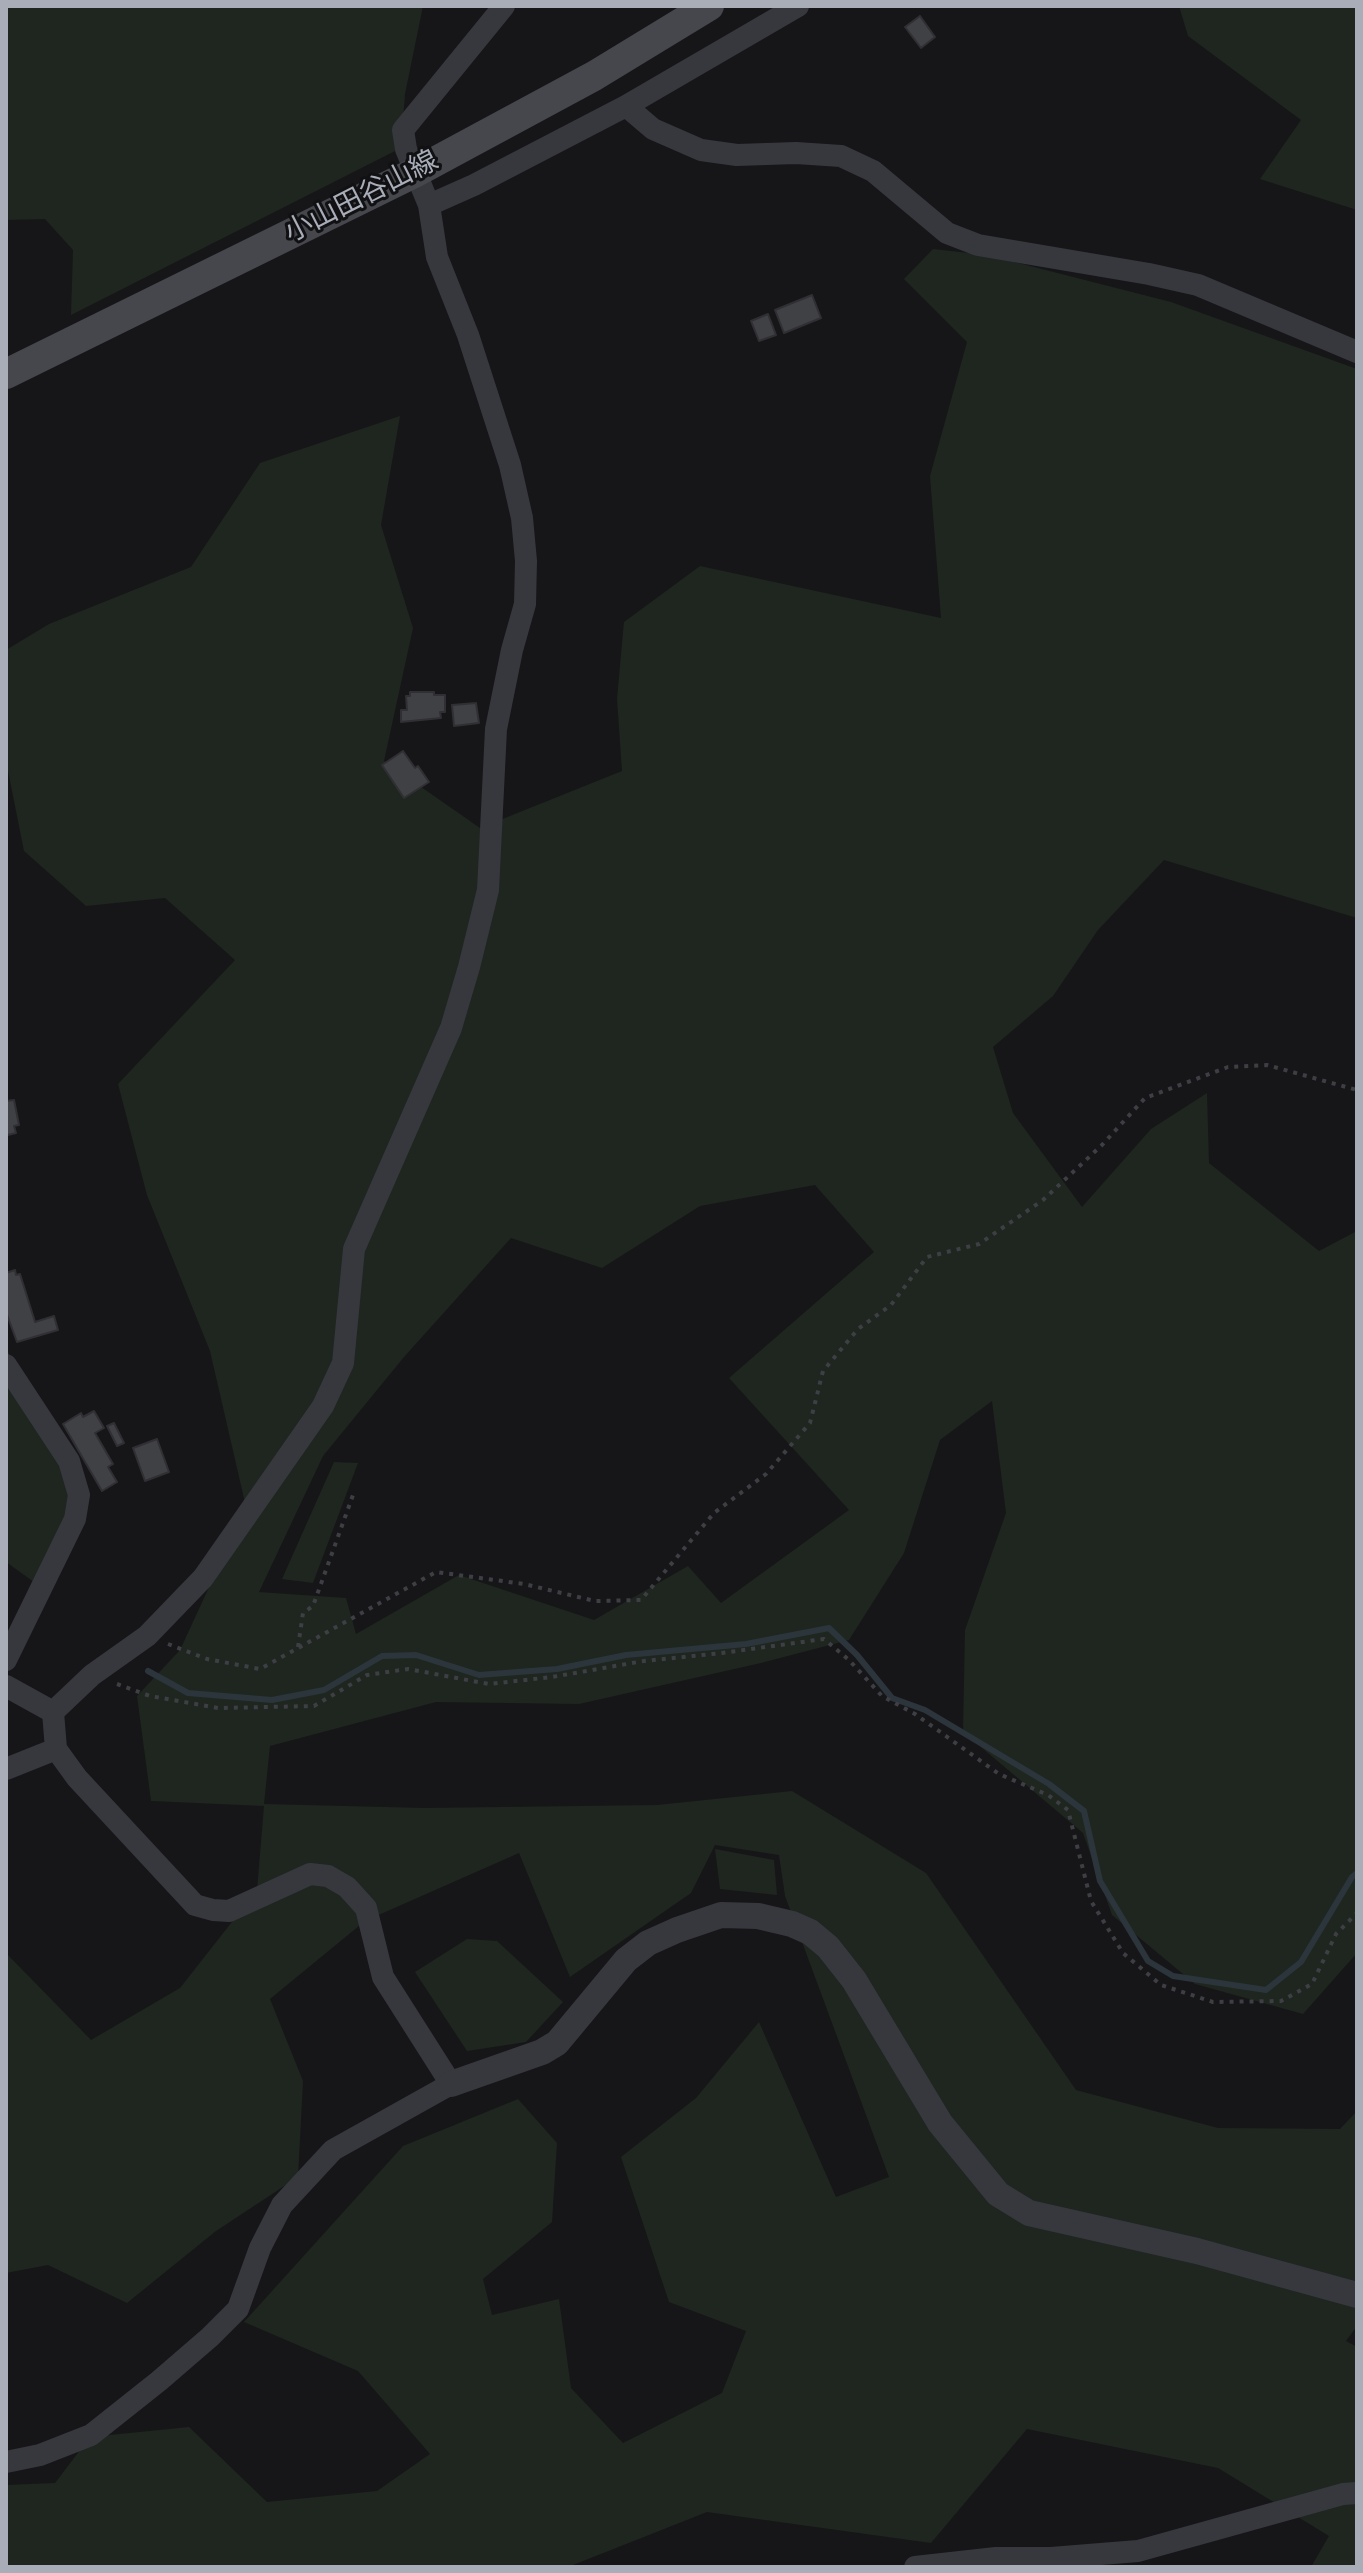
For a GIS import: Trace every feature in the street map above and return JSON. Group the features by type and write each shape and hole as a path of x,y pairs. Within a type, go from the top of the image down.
{"main road":[{"name":"小山田谷山線","path":"6,374 416,172 594,76 709,6"}],"street":[{"path":"53,1712 92,1675 147,1636 203,1578 323,1406 343,1363 354,1249 451,1028 488,890 496,729 525,604 526,561 522,518 510,465 468,335 437,257 429,205 406,149 403,130 504,6"},
{"path":"429,205 626,106 798,6"},
{"path":"626,106 653,129 701,150 737,155 796,153 841,156 873,171 947,233 978,245 1198,285 1357,352"},
{"path":"6,1365 69,1461 79,1495 75,1519 6,1660"},
{"path":"6,1686 53,1712"},
{"path":"53,1712 56,1749 77,1778 195,1905 229,1911 310,1874 328,1876 347,1887 366,1908 383,1977 451,2084"},
{"path":"6,1769 56,1749"},
{"path":"6,2462 40,2455 91,2435 210,2337 238,2309 260,2248 282,2205 333,2150 451,2084 542,2052 557,2043 626,1960 648,1943 721,1915 758,1916 792,1924 810,1932 828,1947 854,1980 940,2123 998,2194 1029,2213 1197,2251 1357,2295"},
{"path":"915,2567 996,2558 1051,2558 1138,2551 1343,2494 1357,2493"}],"path":[{"path":"147,1636 207,1659 260,1669 436,1572 524,1584 595,1601 641,1600 714,1513 766,1474 810,1423 823,1371 858,1329 891,1305 927,1257 979,1244 1043,1200 1102,1145 1145,1098 1228,1067 1267,1065 1357,1090"},
{"path":"298,1647 303,1613 313,1606 353,1495"},
{"path":"92,1675 150,1696 218,1708 314,1706 367,1675 408,1669 489,1684 824,1639 849,1660 882,1696 915,1714 999,1774 1048,1795 1068,1810 1091,1901 1123,1953 1161,1985 1213,2002 1281,2001 1312,1984 1336,1934 1357,1913"}],"shaded area":[{"path":"6,6 423,6 405,94 401,148 71,315 73,250 45,219 6,220"},
{"path":"1179,6 1357,6 1357,210 1260,179 1301,120 1188,36"},
{"path":"933,249 987,255 1171,302 1357,369 1357,918 1164,860 1098,930 1053,996 993,1047 1013,1113 1082,1207 1151,1129 1207,1093 1209,1163 1319,1251 1357,1231 1357,1953 1303,2014 1195,1984 1112,1915 1083,1833 963,1732 965,1630 1006,1513 992,1401 940,1440 904,1553 849,1640 579,1704 436,1702 270,1746 264,1804 425,1808 657,1805 792,1791 926,1873 1076,2090 1218,2128 1340,2129 1357,2111 1357,2326 1346,2341 1357,2347 1357,2567 1311,2567 1329,2536 1218,2468 1027,2429 931,2543 707,2512 568,2567 6,2567 6,2485 55,2483 90,2437 189,2427 267,2502 377,2491 430,2454 358,2371 244,2322 403,2146 518,2099 557,2143 552,2222 483,2279 492,2315 559,2299 571,2388 623,2443 722,2393 746,2331 669,2302 621,2157 696,2098 759,2022 836,2197 889,2177 785,1896 779,1855 715,1845 691,1893 570,1977 519,1853 365,1921 270,1999 303,2081 298,2177 216,2231 127,2303 48,2265 6,2273 6,1953 91,2040 180,1988 257,1890 264,1806 151,1801 137,1696 180,1650 246,1507 210,1351 147,1195 118,1084 235,960 165,898 86,906 24,851 6,761 6,650 49,624 191,567 260,463 400,416 381,525 413,628 384,761 480,828 622,771 617,699 624,622 700,566 941,618 930,476 967,342 904,279","holes":["815,1185 874,1252 729,1378 849,1510 721,1603 688,1566 594,1620 459,1575 356,1634 346,1598 259,1592 323,1456 404,1357 511,1238 602,1268 700,1206"]},
{"path":"6,1347 15,1368 74,1461 81,1525 34,1582 6,1562"},
{"path":"334,1462 358,1463 313,1583 282,1579"},
{"path":"715,1849 774,1860 777,1895 720,1889"},
{"path":"467,1939 497,1941 563,2002 526,2042 467,2051 415,1972"}],"building":[{"path":"920,16 935,37 921,48 905,27"},
{"path":"812,295 821,318 784,333 775,310"},
{"path":"768,314 776,335 759,341 751,321"},
{"path":"410,692 445,695 445,712 440,712 441,718 401,722 401,710 407,710 406,696 410,696"},
{"path":"476,703 479,723 454,726 452,705"},
{"path":"403,751 429,782 404,798 382,765"},
{"path":"14,1100 19,1125 14,1126 16,1133 8,1135 6,1101"},
{"path":"15,1270 16,1275 20,1274 35,1322 54,1316 58,1330 17,1342 6,1312 6,1273"},
{"path":"94,1411 104,1428 95,1433 113,1464 108,1467 117,1482 102,1491 63,1424 81,1413 83,1417"},
{"path":"114,1423 124,1443 117,1446 107,1426"},
{"path":"157,1439 169,1472 145,1481 133,1448"}],"waterway":[{"path":"148,1671 188,1693 272,1700 324,1690 382,1656 416,1655 479,1675 557,1669 626,1655 746,1644 829,1628 857,1655 892,1698 925,1710 1049,1784 1084,1811 1100,1881 1148,1961 1173,1976 1266,1990 1301,1962 1357,1873"}]}
